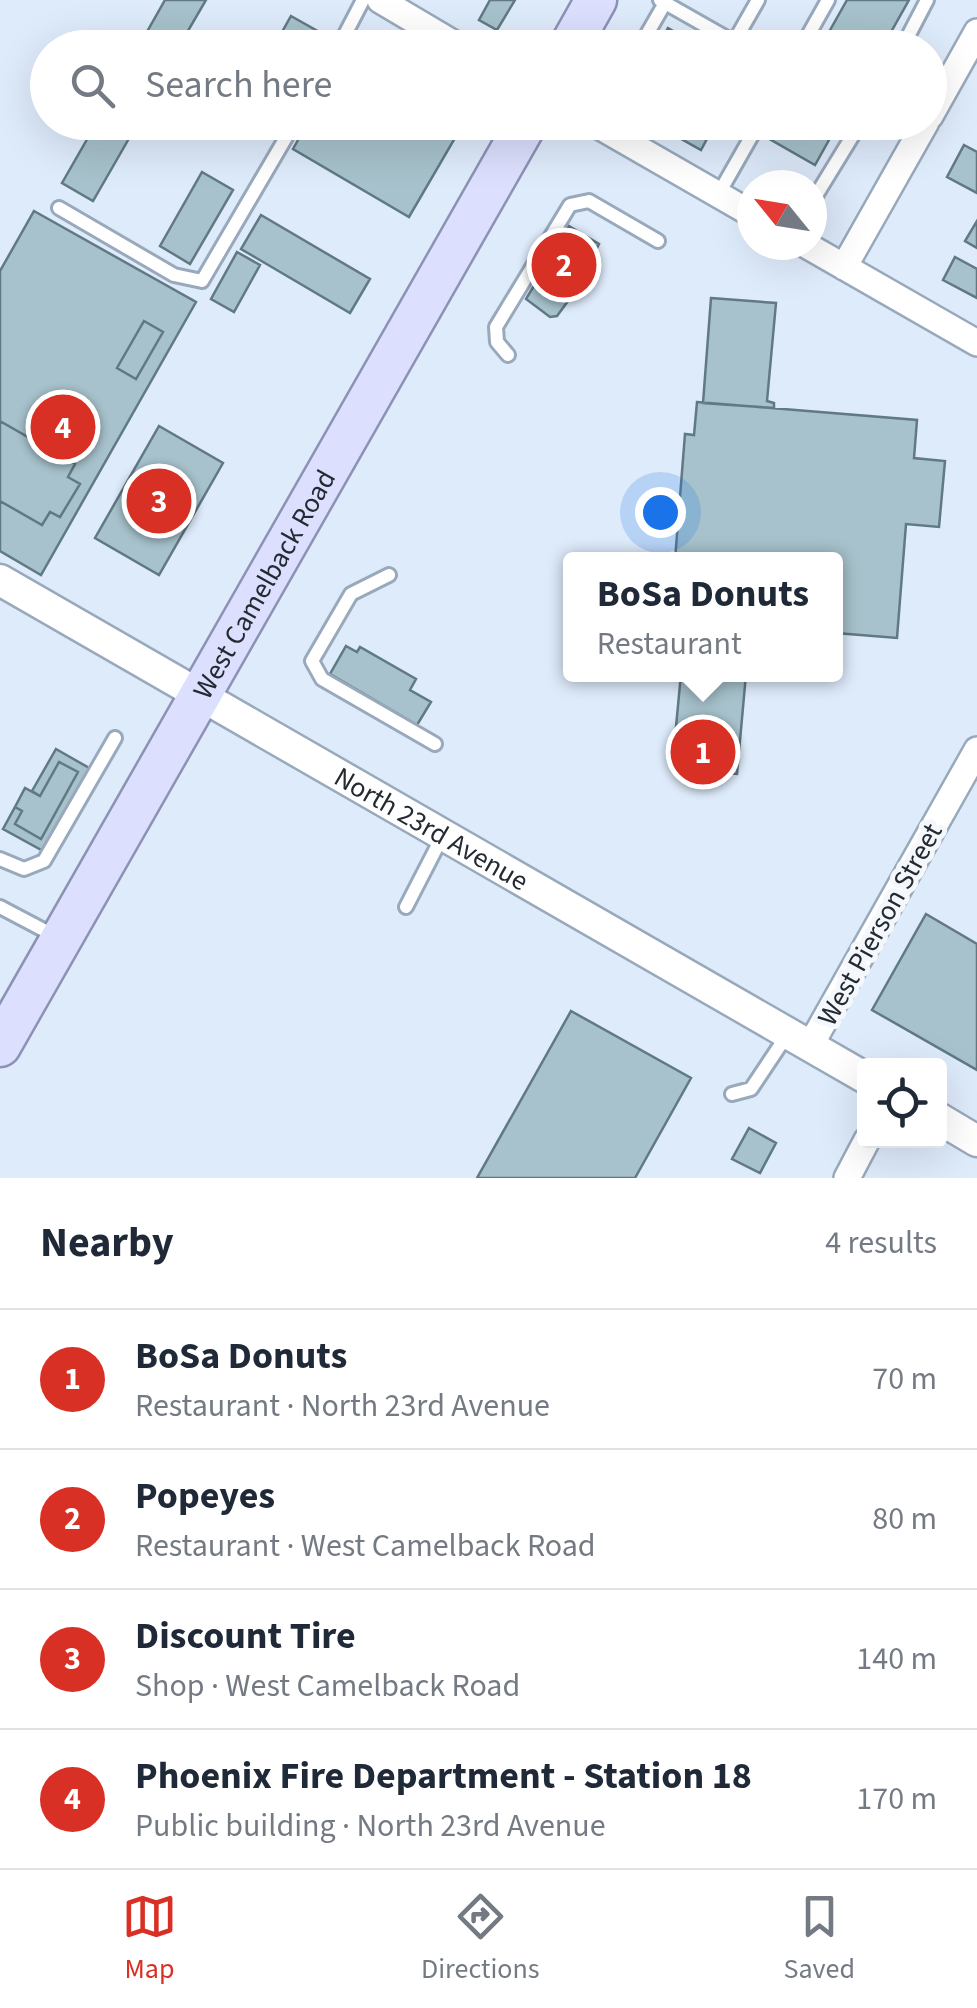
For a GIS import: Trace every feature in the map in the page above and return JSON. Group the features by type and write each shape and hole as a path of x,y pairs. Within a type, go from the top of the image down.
{"main road":[{"path":"579,30 596,0"},
{"name":"West Camelback Road","path":"0,1046 517,140"}],"street":[{"path":"380,0 431,30"},
{"path":"947,86 977,32"},
{"path":"623,140 737,206"},
{"path":"844,267 916,140"},
{"path":"827,257 977,343"},
{"name":"North 23rd Avenue","path":"0,580 857,1073"},
{"name":"West Pierson Street","path":"799,1040 977,750"},
{"path":"947,1123 977,1141"},
{"path":"847,1178 862,1148"}],"lane":[{"path":"347,30 363,0"},
{"path":"741,30 758,0"},
{"path":"811,30 828,0"},
{"path":"911,30 927,0"},
{"path":"648,30 662,2 712,30"},
{"path":"59,208 174,276 202,281 284,140"},
{"path":"718,195 749,140"},
{"path":"827,178 850,140"},
{"path":"508,356 497,342 496,327 570,204 588,201 658,241"},
{"path":"389,574 352,594 312,661 322,679 435,744"},
{"path":"0,859 24,869 44,862 115,738"},
{"path":"406,906 443,835"},
{"path":"0,907 62,940"},
{"path":"732,1094 750,1089 799,1040"}],"building":[{"path":"165,0 206,0 188,30 148,30"},
{"path":"490,0 515,0 497,30 479,20"},
{"path":"847,0 909,0 892,30 830,30"},
{"path":"291,16 316,30 283,30"},
{"path":"87,140 128,140 93,201 62,183"},
{"path":"298,140 454,140 409,217 293,149"},
{"path":"683,140 706,140 701,150"},
{"path":"771,140 829,140 815,165"},
{"path":"964,145 977,152 977,193 947,177"},
{"path":"202,172 233,190 190,264 160,246"},
{"path":"34,211 196,302 41,575 0,551 0,271"},
{"path":"261,215 370,279 350,313 241,249"},
{"path":"977,221 977,248 965,241"},
{"path":"569,226 599,244 576,290 557,316 550,317 526,299 535,284 530,281"},
{"path":"237,252 260,265 234,312 211,299"},
{"path":"955,257 977,269 977,298 943,280"},
{"path":"711,298 776,303 767,401 774,403 774,408 703,403"},
{"path":"144,321 163,332 136,379 117,368"},
{"path":"697,402 917,420 914,458 945,461 939,527 906,524 897,638 843,634 843,552 676,552 685,434 694,435"},
{"path":"0,421 75,464 68,477 80,484 60,517 50,512 42,525 0,501"},
{"path":"159,426 223,463 159,575 95,538"},
{"path":"346,646 357,652 360,647 416,679 410,690 431,702 417,725 330,674"},
{"path":"680,682 745,682 737,774 672,769"},
{"path":"56,749 91,769 45,852 3,829 15,807 22,811 15,824 41,839 78,772 59,762 40,796 32,791"},
{"path":"59,762 78,772 41,839 15,824 22,811 15,807 25,788 40,796"},
{"path":"926,914 977,944 977,1070 872,1010"},
{"path":"571,1011 691,1078 635,1178 477,1178"},
{"path":"749,1128 776,1143 760,1173 732,1159"}],"place":[{"name":"Popeyes","path":"564,265"},
{"name":"Phoenix Fire Department - Station 18","path":"63,427"},
{"name":"Discount Tire","path":"159,501"},
{"name":"BoSa Donuts","path":"703,752"}]}
